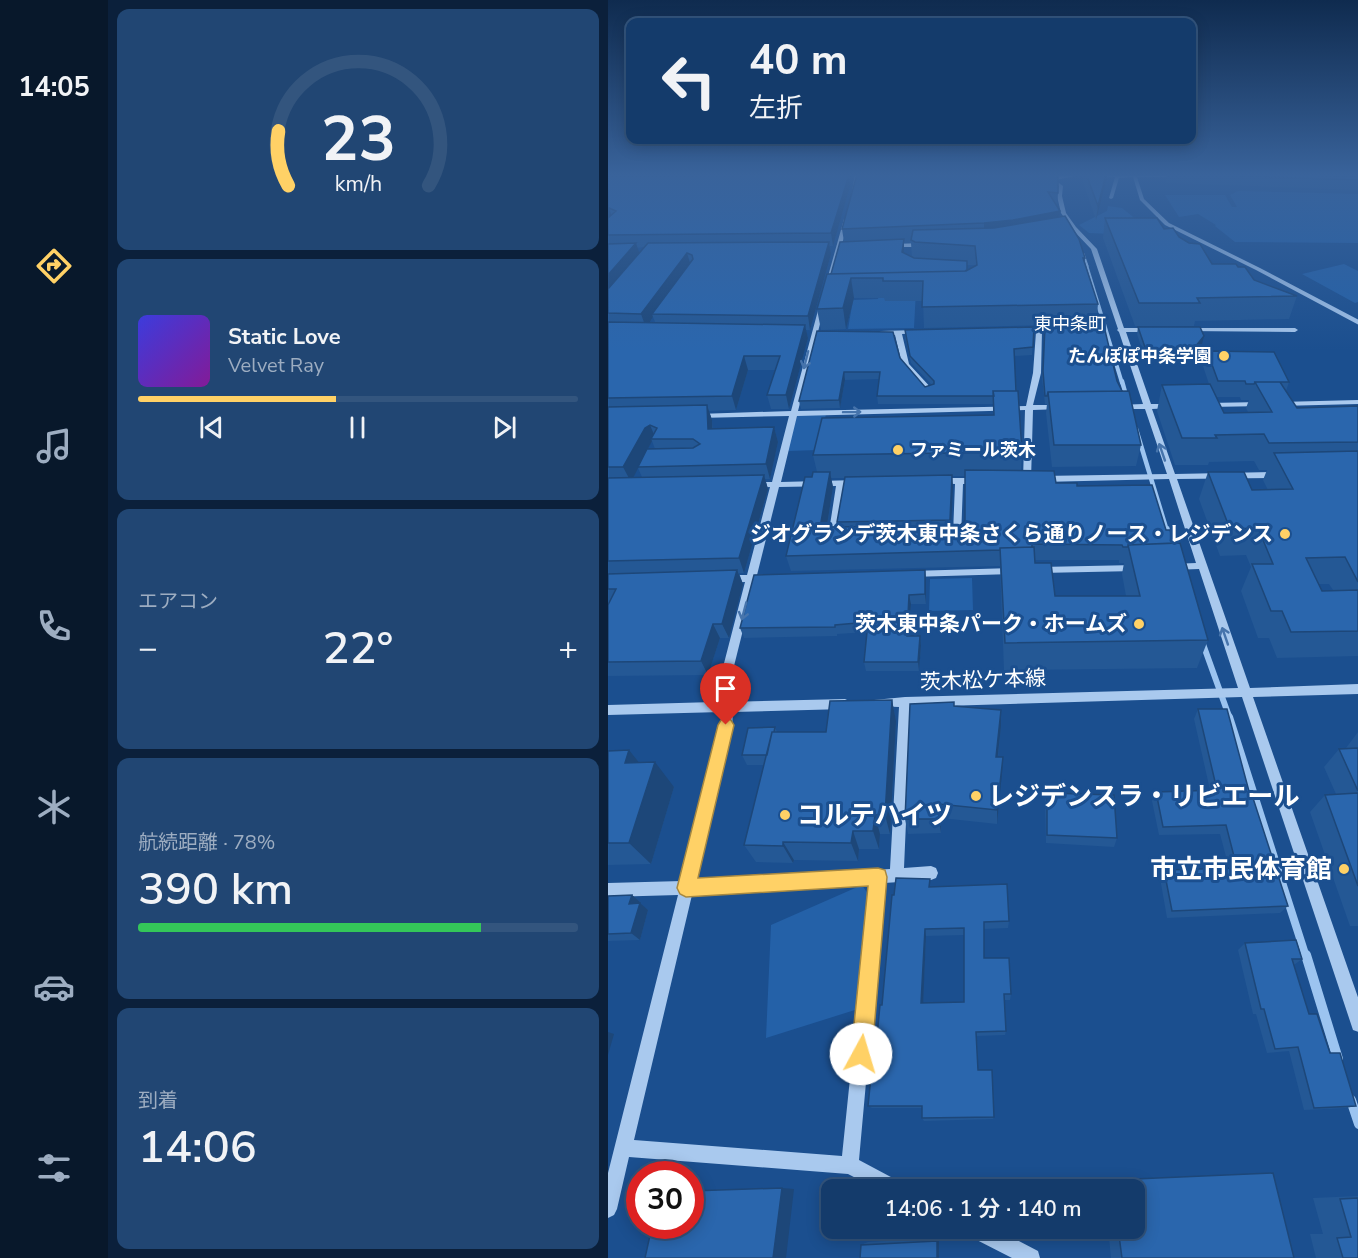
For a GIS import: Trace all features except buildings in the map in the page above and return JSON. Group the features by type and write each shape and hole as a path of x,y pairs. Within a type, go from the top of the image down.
{"street":[{"path":"608,1209 726,728 723,708 775,484 813,334 845,233"},
{"path":"1073,233 1094,249 1142,406 1171,477 1358,1024"},
{"path":"1185,233 1358,323"},
{"path":"909,253 910,245"},
{"path":"881,246 932,245"},
{"path":"827,250 841,249"},
{"path":"826,290 837,290"},
{"path":"1117,328 1155,330"},
{"path":"1016,330 1070,329"},
{"path":"1027,480 1029,408 1037,373 1039,330"},
{"path":"1178,330 1295,330"},
{"path":"877,333 922,332"},
{"path":"898,333 906,364 929,390"},
{"path":"801,334 823,334"},
{"path":"1193,405 1358,402"},
{"path":"1111,407 1181,405"},
{"path":"692,416 1076,407"},
{"path":"1016,480 1287,475"},
{"path":"924,482 982,480"},
{"path":"947,536 958,536 959,481"},
{"path":"841,483 832,538 844,538"},
{"path":"740,485 864,483"},
{"path":"1162,567 1201,566"},
{"path":"1034,571 1151,567"},
{"path":"905,574 1023,571"},
{"path":"719,579 776,578"},
{"name":"茨木松ケ本線","path":"608,710 1358,689"},
{"path":"897,875 905,702"},
{"path":"608,890 686,888 931,873"},
{"path":"850,1165 878,877"},
{"path":"623,1148 850,1165 877,1179"},
{"path":"995,1239 1031,1258"}],"shaded area":[{"path":"1089,233 1153,233 1157,236"},
{"path":"1223,233 1358,233 1358,243 1235,242"},
{"path":"1344,264 1358,271 1358,302 1355,303 1302,274"},
{"path":"916,290 914,328 848,329 853,300 878,299 879,291"},
{"path":"826,414 818,450 787,451 797,415"},
{"path":"972,578 973,610 929,611 930,579"},
{"path":"862,885 868,894 858,1009 766,1038 771,925"}],"waterway":[{"path":"1083,254 1087,266"},
{"path":"1086,265 1122,383"},
{"path":"1122,381 1127,399"},
{"path":"1136,429 1167,531"},
{"path":"1167,529 1169,537"},
{"path":"1203,644 1230,719"},
{"path":"1229,717 1306,957"},
{"path":"1306,955 1338,1059"},
{"path":"1351,1100 1359,1124"}],"place":[{"name":"たんぽぽ中条学園","path":"1224,356"},
{"name":"ファミール茨木","path":"898,450"},
{"name":"ジオグランデ茨木東中条さくら通りノース・レジデンス","path":"1285,534"},
{"name":"茨木東中条パーク・ホームズ","path":"1139,624"},
{"name":"レジデンスラ・リビエール","path":"976,796"},
{"name":"コルテハイツ","path":"785,815"},
{"name":"市立市民体育館","path":"1344,869"}],"district":[{"name":"東中条町","path":"1070,324"}],"route":[{"path":"726,725 686,888 878,877 861,1054"}]}
